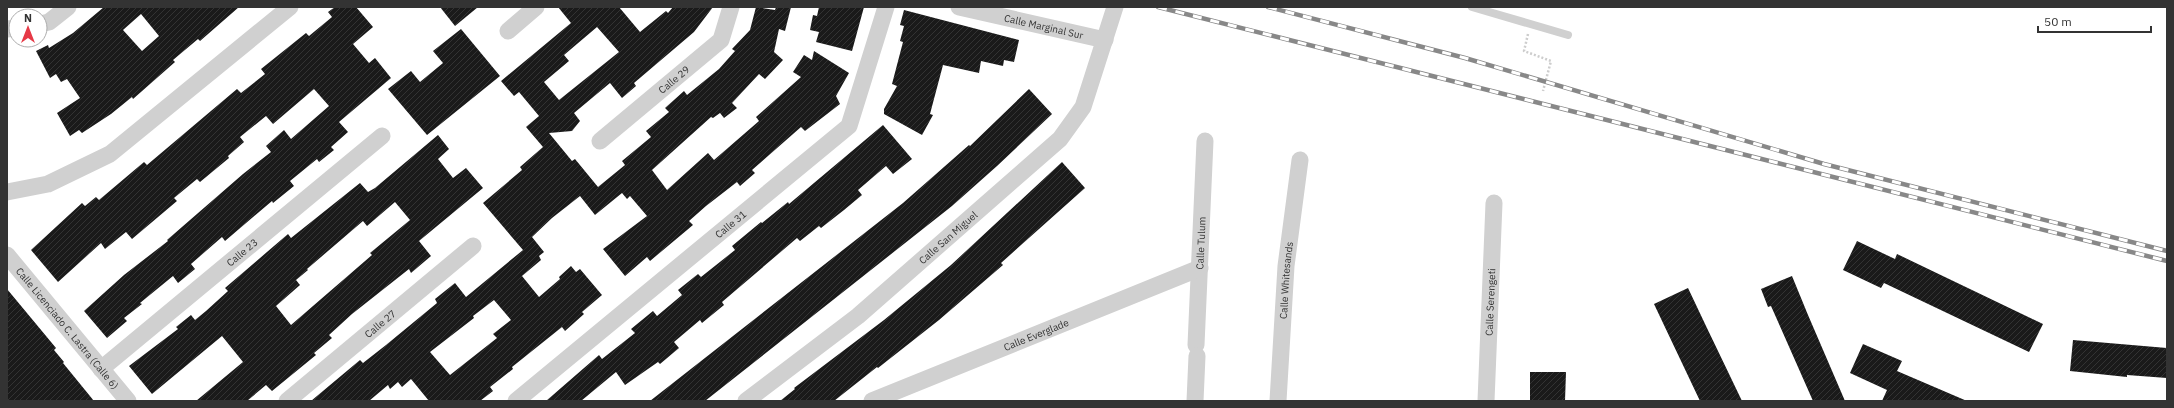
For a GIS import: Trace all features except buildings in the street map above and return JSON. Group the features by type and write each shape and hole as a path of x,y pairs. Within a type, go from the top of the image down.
{"street":[{"path":"48,22 68,7"},
{"path":"7,192 48,184 110,154 290,7"},
{"path":"508,31 536,7"},
{"name":"Calle 29","path":"600,141 721,40 731,7"},
{"name":"Calle 31","path":"516,401 849,126 886,7"},
{"name":"Calle Marginal Sur","path":"959,7 1105,40"},
{"name":"Calle San Miguel","path":"746,401 858,316 1060,139 1083,107 1115,7"},
{"name":"Calle 23","path":"101,369 382,136"},
{"name":"Calle Tulum","path":"1195,401 1204,141"},
{"name":"Calle Whitesands","path":"1278,401 1286,266 1300,160"},
{"name":"Calle Serengeti","path":"1486,401 1494,203"},
{"name":"Calle 27","path":"287,401 473,246"},
{"name":"Calle Licenciado C. Lastra (Calle 6)","path":"7,255 128,401"},
{"name":"Calle Everglade","path":"872,401 1200,268"}],"lane":[{"path":"1472,7 1568,35"}],"path":[{"path":"1530,24 1524,51 1551,61 1543,91"}],"railway":[{"path":"1158,7 2167,261"},
{"path":"1268,7 1465,58 1824,164 2167,251"}]}
